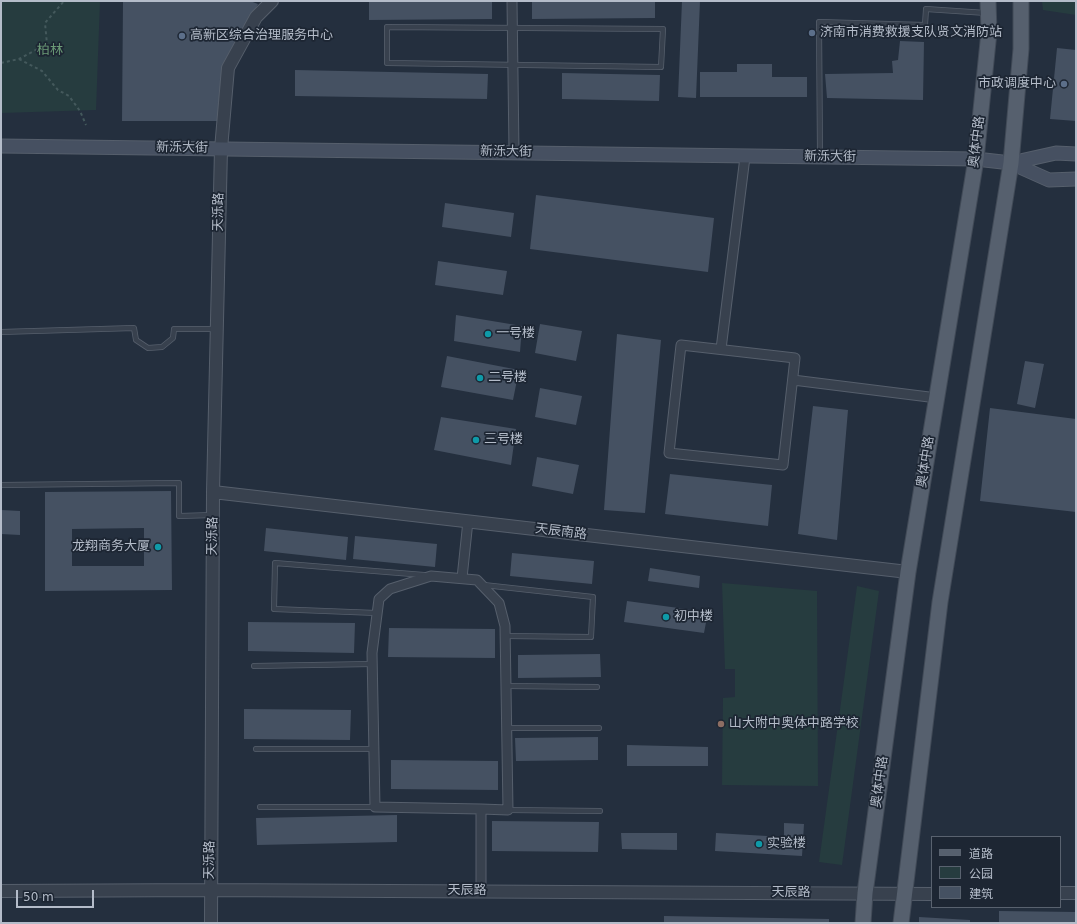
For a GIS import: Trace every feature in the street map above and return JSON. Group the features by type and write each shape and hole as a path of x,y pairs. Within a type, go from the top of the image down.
{"main road":[{"path":"901,923 940,602 1011,163 1020,48 1021,1"},
{"name":"奥体中路","path":"862,923 908,572 976,159 989,32 988,7"},
{"name":"新泺大街","path":"1,146 976,159 1011,163 1049,180 1076,179"},
{"name":"新泺大街","path":"1011,163 1056,153 1076,154"}],"street":[{"name":"天泺路","path":"211,923 213,515 221,149 228,68 256,17 272,1"},
{"path":"512,1 514,152"},
{"path":"721,349 745,157"},
{"path":"681,345 795,358 792,380 783,465 669,453 681,345"},
{"path":"792,380 937,398"},
{"name":"天辰南路","path":"214,492 908,572"},
{"path":"462,578 468,521"},
{"path":"431,576 462,578 477,580 499,603 506,626 508,810 375,807 372,664 376,613 379,599 390,589 431,576"},
{"path":"481,810 481,891"},
{"name":"天辰路","path":"1,891 210,890 931,894"},
{"path":"1061,894 1076,893"}],"lane":[{"path":"820,157 819,22 926,25 926,9 988,7"},
{"path":"387,27 513,28 663,29 661,67 387,63 387,27"},
{"path":"1,332 134,328 136,340 148,348 162,347 173,338 174,329 217,329"},
{"path":"1,485 179,483 179,516 213,515"},
{"path":"376,613 274,609 275,563 431,576"},
{"path":"482,585 593,597 591,637 506,636"},
{"path":"254,666 372,664"},
{"path":"506,686 597,687"},
{"path":"507,728 599,728"},
{"path":"256,749 374,750"},
{"path":"260,807 375,807"},
{"path":"508,810 600,811"}],"path":[{"path":"1,63 19,59 47,44 45,23 64,1"},
{"path":"19,59 42,71 58,90 69,96 80,111 86,125"}],"green space":[{"name":"柏林","path":"1,1 100,1 96,110 1,113"},
{"path":"1042,1 1076,1 1076,15 1043,10"},
{"path":"722,583 817,591 818,786 722,785 723,698 735,697 735,669 725,669"},
{"path":"857,586 879,591 842,865 819,862"}],"building":[{"name":"高新区综合治理服务中心","path":"123,1 250,1 258,4 226,68 218,121 122,121"},
{"path":"369,1 492,1 492,19 369,20"},
{"path":"532,1 655,1 655,18 532,19"},
{"path":"682,1 700,1 696,98 678,97"},
{"path":"900,41 924,42 923,100 827,98 825,74 893,73 892,61 898,60"},
{"name":"市政调度中心","path":"1057,48 1076,50 1076,121 1050,119"},
{"path":"737,64 772,64 772,77 807,77 807,97 700,97 700,72 737,72"},
{"path":"295,70 488,74 487,99 295,96"},
{"path":"562,73 660,75 659,101 562,99"},
{"path":"536,195 714,218 708,272 530,249"},
{"path":"445,203 514,213 511,237 442,227"},
{"path":"438,261 507,271 503,295 435,285"},
{"name":"一号楼","path":"456,315 522,326 520,352 454,341"},
{"path":"540,324 582,331 576,361 535,353"},
{"path":"617,334 661,340 645,513 604,510"},
{"name":"二号楼","path":"447,356 519,370 513,400 441,387"},
{"path":"1025,361 1044,364 1035,408 1017,404"},
{"path":"540,388 582,396 576,425 535,417"},
{"path":"813,406 848,410 837,540 798,534"},
{"path":"990,408 1076,419 1076,512 980,501"},
{"name":"三号楼","path":"441,417 516,429 511,465 434,450"},
{"path":"537,457 579,465 573,494 532,486"},
{"path":"670,474 772,485 768,526 665,514"},
{"name":"龙翔商务大厦","path":"171,491 172,590 45,591 45,492","holes":["144,528 144,566 72,566 72,529"]},
{"path":"1,510 20,511 20,535 1,534"},
{"path":"266,528 348,537 346,560 264,551"},
{"path":"355,536 437,544 435,567 353,559"},
{"path":"512,553 594,561 592,584 510,576"},
{"path":"650,568 700,576 699,588 648,581"},
{"name":"初中楼","path":"627,601 708,612 704,633 624,622"},
{"path":"248,622 355,623 354,653 248,651"},
{"path":"389,628 495,629 495,658 388,657"},
{"path":"600,654 601,677 518,678 518,655"},
{"path":"244,709 351,710 350,740 244,739"},
{"path":"598,737 598,760 516,761 515,738"},
{"path":"627,745 708,747 708,766 627,766"},
{"path":"391,760 498,761 498,790 391,789"},
{"path":"397,815 397,842 257,845 256,818"},
{"path":"492,821 599,822 598,852 492,851"},
{"name":"实验楼","path":"784,823 804,824 802,856 715,851 716,833 784,837"},
{"path":"621,833 677,833 677,850 622,849"},
{"path":"999,911 1076,912 1076,923 999,923"},
{"path":"664,916 829,919 829,923 664,923"},
{"path":"919,917 970,920 970,923 919,923"}],"place":[{"name":"济南市消费救援支队贤文消防站","path":"812,33"},
{"name":"高新区综合治理服务中心","path":"182,36"},
{"name":"市政调度中心","path":"1064,84"},
{"name":"一号楼","path":"488,334"},
{"name":"二号楼","path":"480,378"},
{"name":"三号楼","path":"476,440"},
{"name":"龙翔商务大厦","path":"158,547"},
{"name":"初中楼","path":"666,617"},
{"name":"山大附中奥体中路学校","path":"721,724"},
{"name":"实验楼","path":"759,844"}]}
